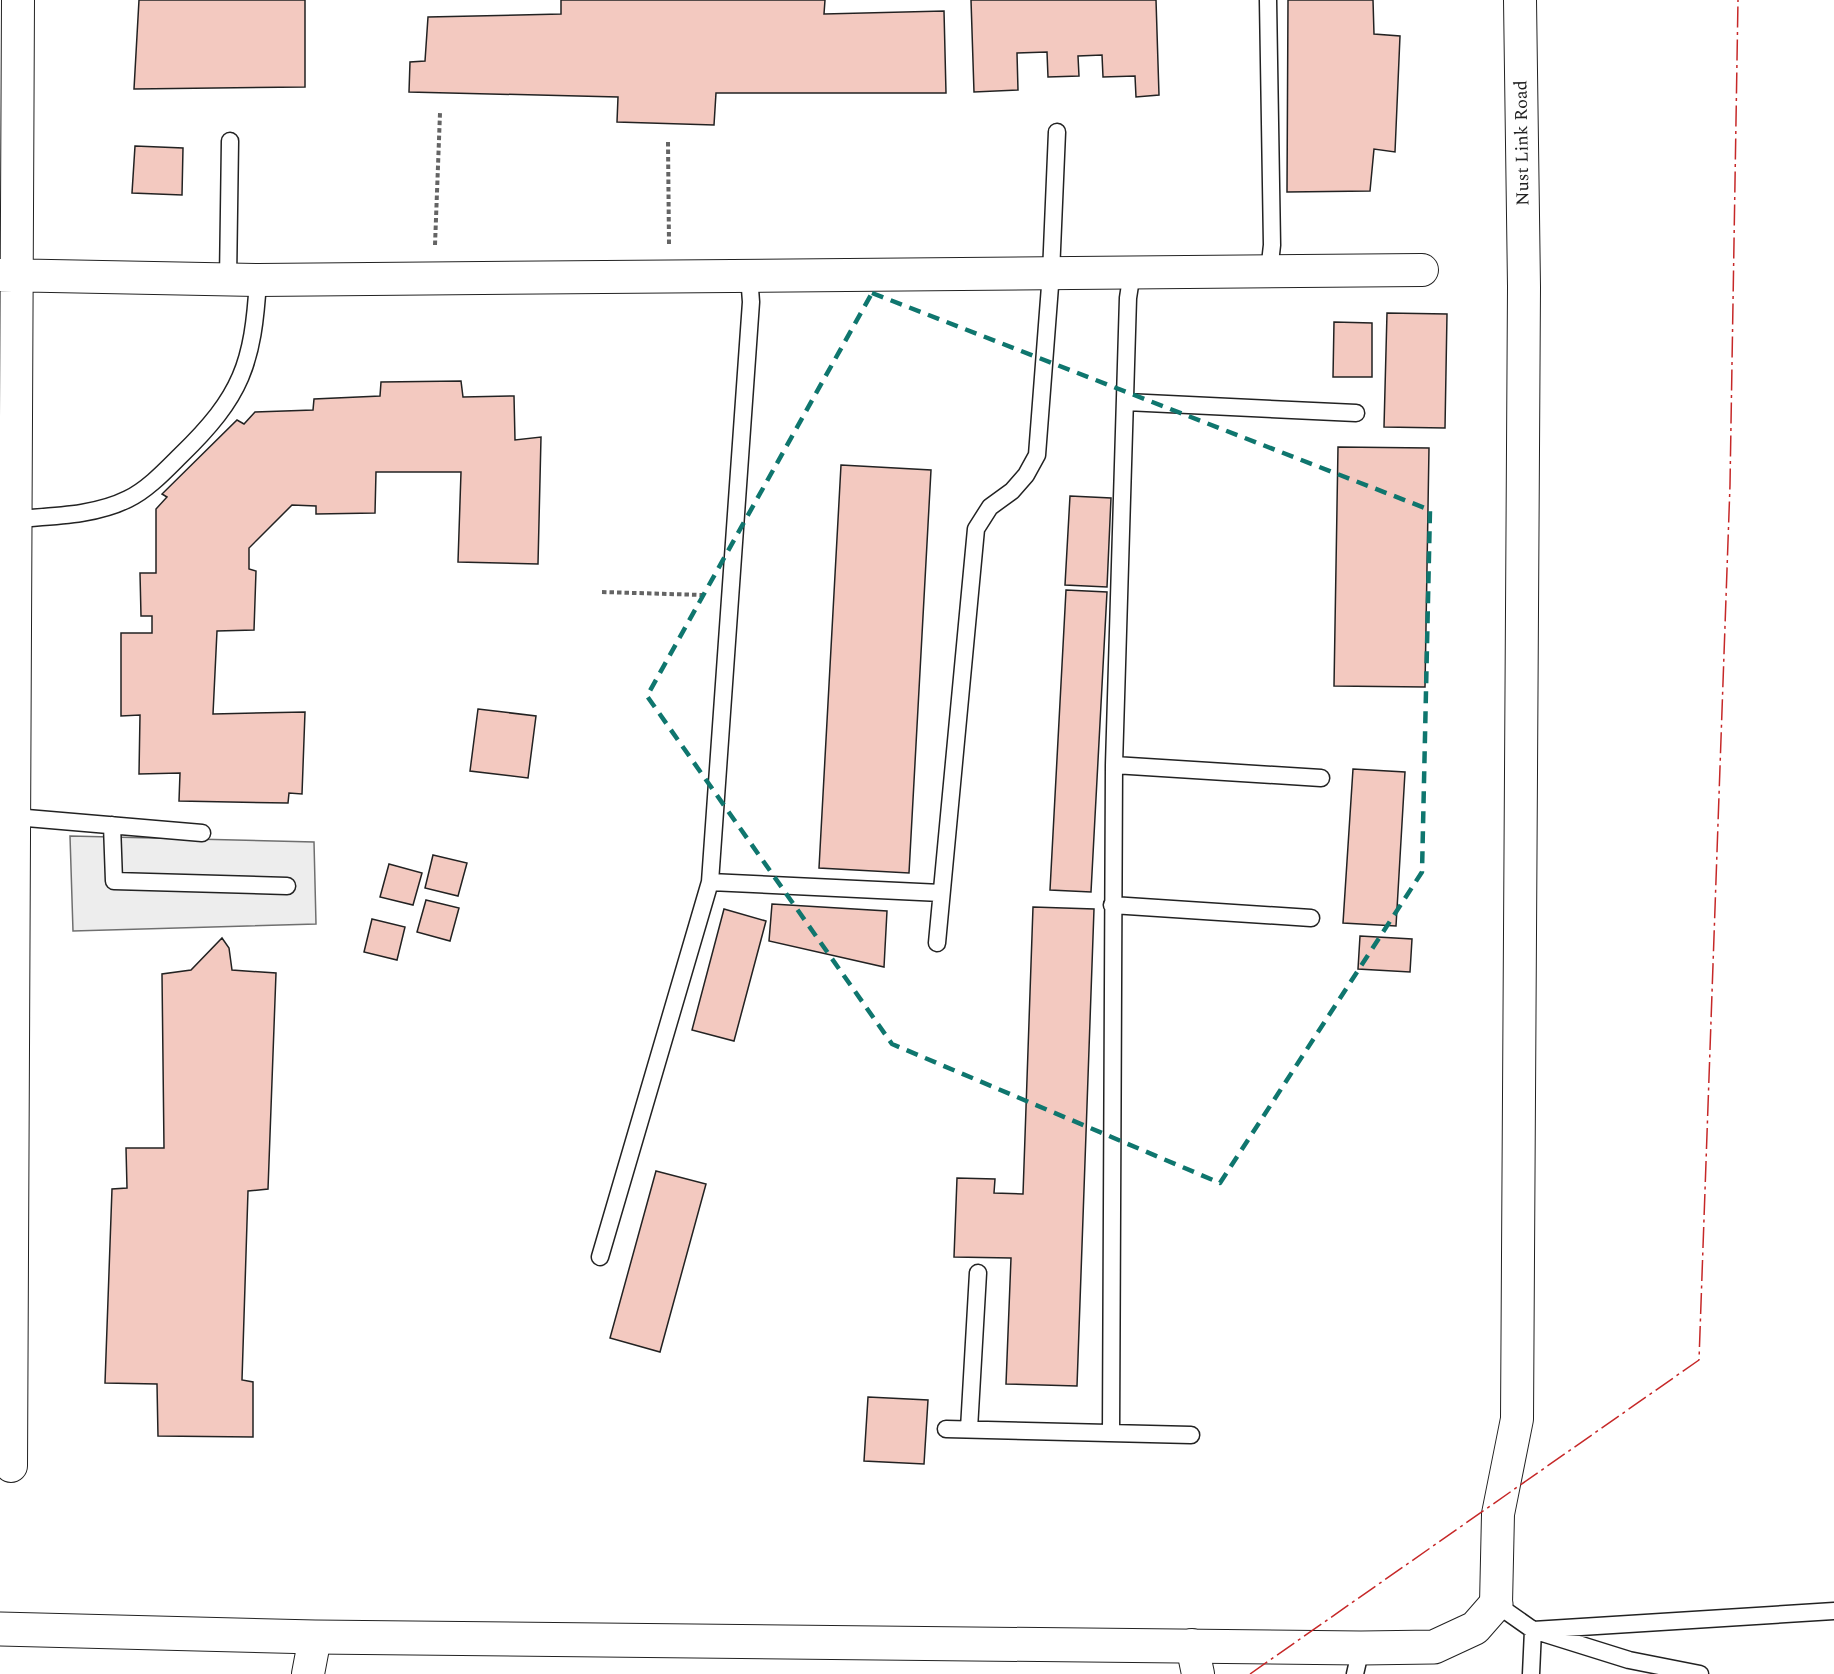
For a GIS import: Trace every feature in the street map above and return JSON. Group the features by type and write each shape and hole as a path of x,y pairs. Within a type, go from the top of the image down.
{"main road":[{"path":"0,1629 1195,1659 1358,1661 1434,1647 1475,1628 1496,1604"}],"street":[{"path":"12,1466 16,519 8,275 8,122 18,0"},
{"name":"Nust Link Road","path":"1496,1604 1498,1514 1517,1419 1524,287 1520,0"},
{"path":"8,275 243,280 1422,270"},
{"path":"308,1674 315,1637"}],"lane":[{"path":"1268,0 1272,245 1269,272"},
{"path":"938,943 976,529 990,507 1012,491 1026,475 1037,455 1051,273 1057,132"},
{"path":"16,519 88,512 128,499 164,472 206,432 231,400 249,359 256,323 243,280 230,141"},
{"path":"1111,1433 1114,765 1128,297 1132,272"},
{"path":"600,1257 710,882 751,302 749,275"},
{"path":"1126,402 1356,413"},
{"path":"1114,765 1321,778"},
{"path":"15,817 202,833"},
{"path":"112,825 114,881 287,886"},
{"path":"710,882 941,893"},
{"path":"1112,905 1311,918"},
{"path":"969,1429 978,1274"},
{"path":"946,1429 1191,1435"},
{"path":"1496,1604 1533,1630 1629,1660 1700,1674"},
{"path":"1533,1630 1834,1611"},
{"path":"1531,1674 1533,1630"}],"path":[{"path":"440,113 434,249 446,249"},
{"path":"668,141 669,248"},
{"path":"602,592 730,596"}],"highlighted area":[{"path":"872,293 1430,510 1422,872 1220,1183 892,1044 647,696"}],"shaded area":[{"path":"70,836 314,842 316,924 73,931"}],"building":[{"path":"139,0 305,0 305,87 134,89"},
{"path":"561,0 825,0 824,14 944,11 946,93 716,93 714,125 617,122 618,97 409,92 410,62 425,61 428,17 561,14"},
{"path":"971,0 1156,0 1159,95 1136,97 1135,76 1103,77 1102,55 1078,56 1079,76 1048,77 1047,52 1017,53 1018,90 974,92"},
{"path":"1288,0 1373,0 1374,34 1400,36 1395,152 1374,149 1370,191 1287,192"},
{"path":"135,146 183,148 182,195 132,193"},
{"path":"1387,313 1447,314 1445,428 1384,427"},
{"path":"1334,322 1372,323 1372,377 1333,377"},
{"path":"461,381 463,397 514,396 515,440 541,437 538,564 458,562 461,472 376,472 375,513 316,514 316,506 292,505 249,548 249,569 256,571 254,630 217,631 213,714 305,712 302,794 289,793 288,803 179,801 180,773 139,774 140,715 121,716 121,633 152,633 152,616 141,616 140,573 156,573 156,509 167,497 162,494 237,420 244,424 255,412 313,410 314,399 380,396 381,382"},
{"path":"1338,447 1429,448 1425,687 1334,686"},
{"path":"841,465 931,470 909,873 819,868"},
{"path":"1070,496 1111,498 1107,587 1065,585"},
{"path":"1066,590 1107,592 1091,892 1050,890"},
{"path":"478,709 536,716 528,778 470,771"},
{"path":"1353,769 1405,772 1396,926 1343,923"},
{"path":"433,855 467,863 458,896 425,888"},
{"path":"389,864 422,873 413,905 380,897"},
{"path":"426,900 459,908 450,941 417,932"},
{"path":"772,904 887,911 884,967 769,941"},
{"path":"1033,907 1094,909 1077,1386 1006,1384 1011,1258 954,1257 957,1178 995,1179 994,1193 1023,1194"},
{"path":"724,909 766,921 734,1041 692,1030"},
{"path":"372,919 405,927 397,960 364,952"},
{"path":"1360,936 1412,939 1410,972 1358,969"},
{"path":"222,938 229,948 232,970 276,973 268,1189 248,1191 242,1380 253,1382 253,1437 158,1436 157,1384 105,1383 112,1189 127,1188 126,1148 164,1148 162,974 191,970"},
{"path":"656,1171 706,1184 660,1352 610,1338"},
{"path":"868,1397 928,1400 924,1464 864,1461"}],"power":[{"path":"1250,1674 1699,1360 1730,485 1738,0"}]}
